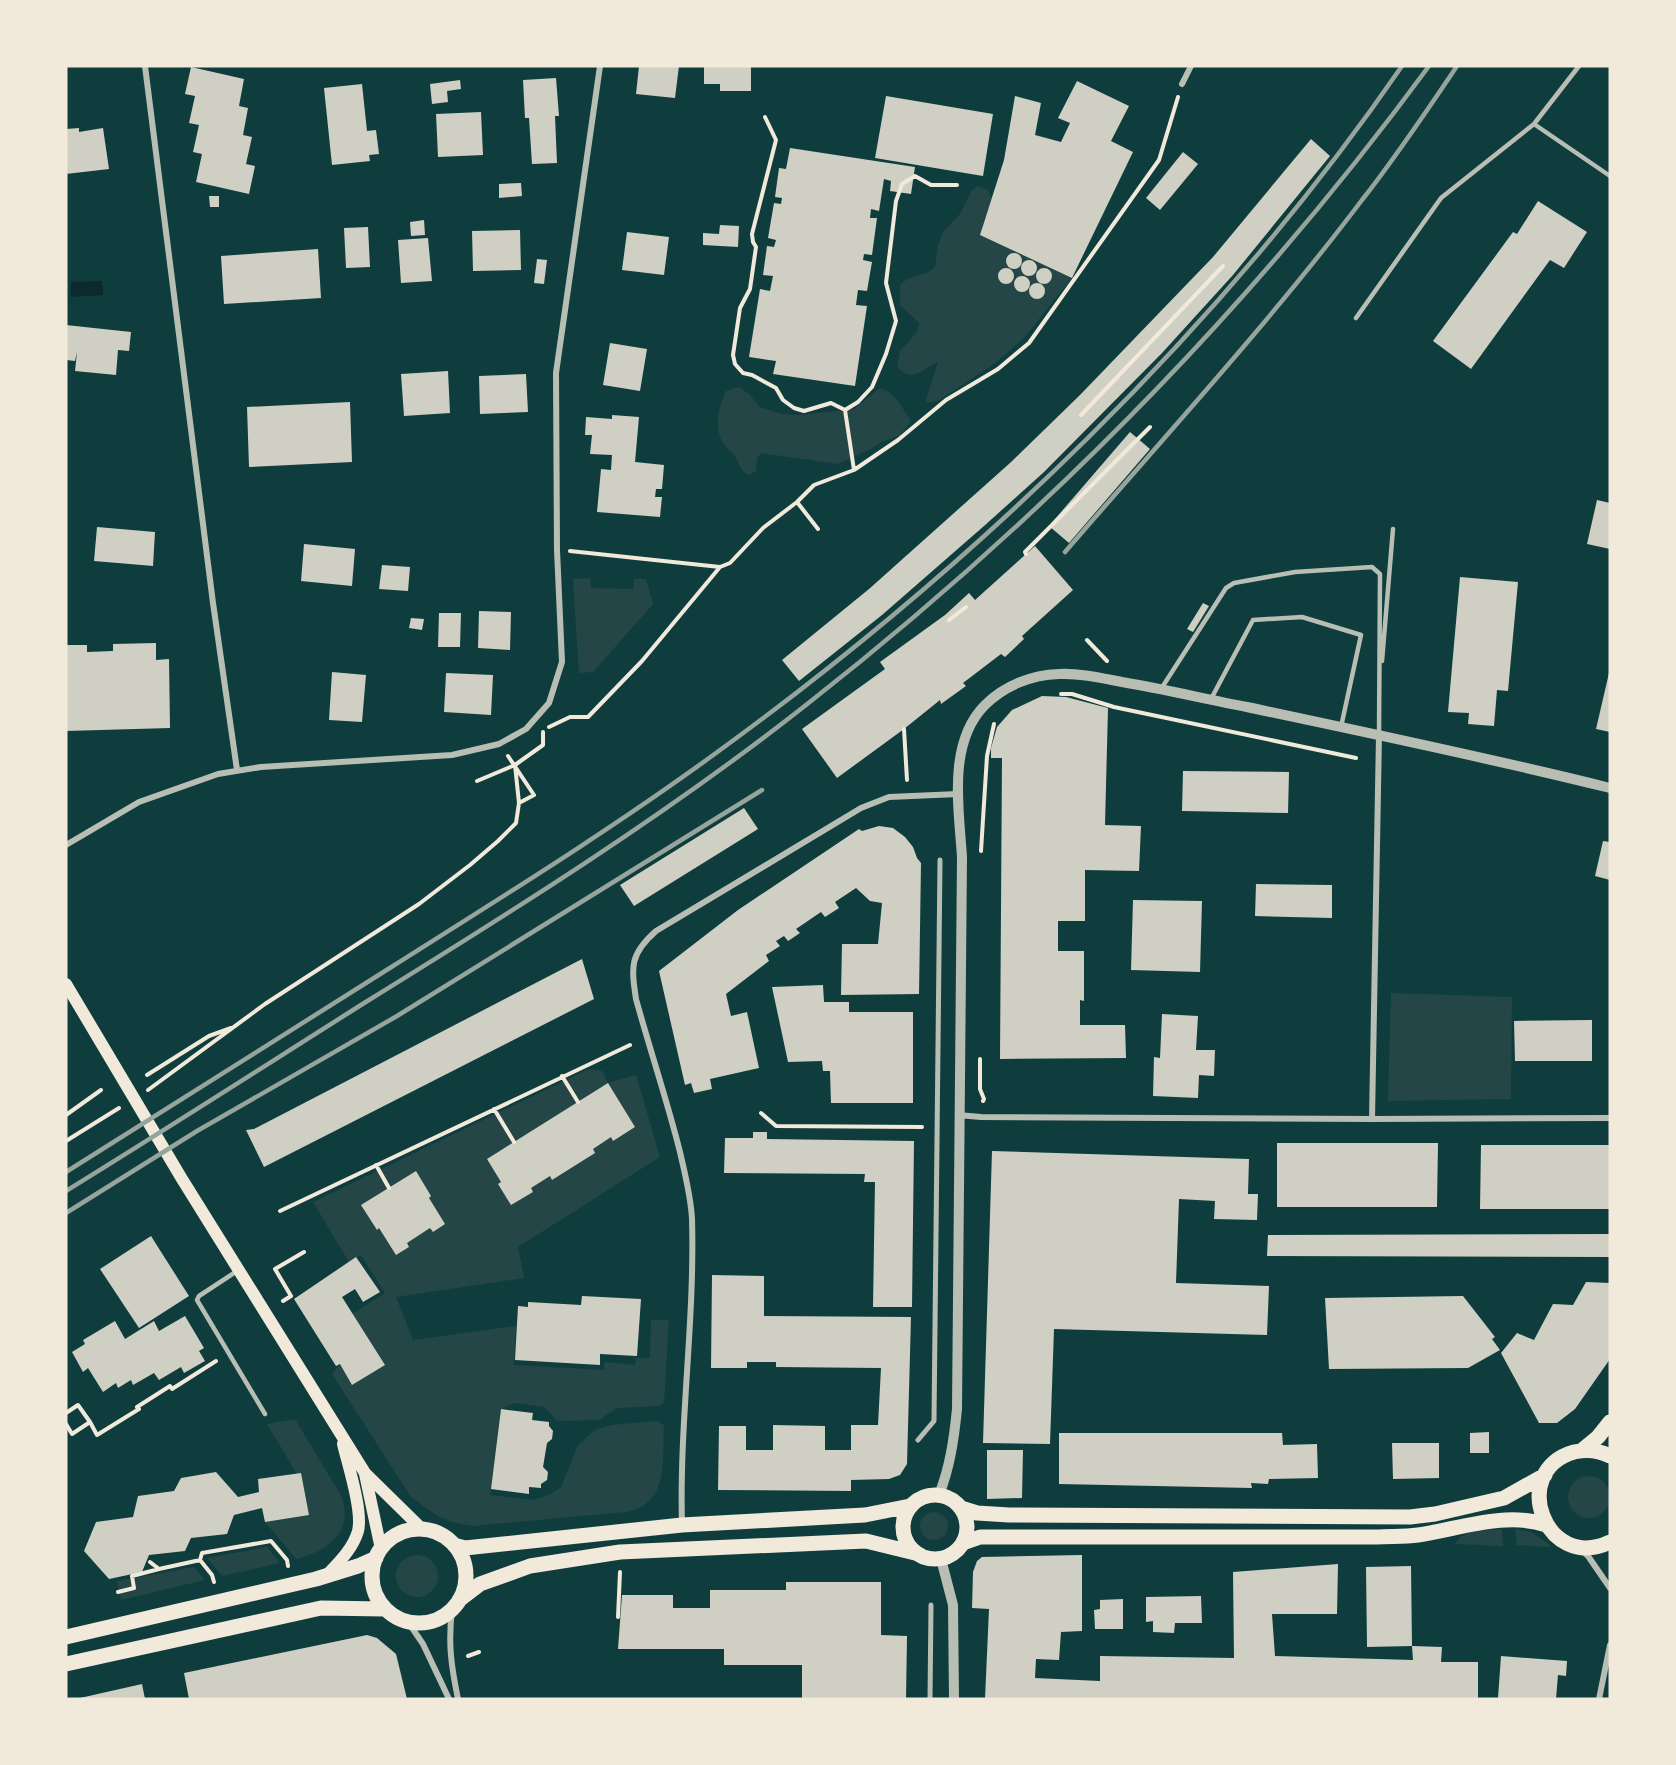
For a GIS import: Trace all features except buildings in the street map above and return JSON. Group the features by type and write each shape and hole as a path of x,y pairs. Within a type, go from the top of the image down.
{"main road":[{"path":"66,984 182,1179 365,1473 422,1529"},
{"path":"1581,1451 1598,1437 1610,1422"},
{"path":"325,1576 346,1554 358,1531 359,1518 353,1484 339,1431"},
{"path":"915,1553 907,1544 903,1531 904,1518 910,1506 920,1498 933,1495 952,1500 961,1508 977,1513 1009,1515 1410,1517 1435,1514 1504,1498 1545,1474 1560,1458 1581,1451 1597,1451 1610,1455"},
{"path":"365,1473 378,1553 372,1576 373,1588 385,1610 398,1619 408,1622 428,1623 443,1617 480,1584 530,1566 620,1552 866,1541 915,1553 928,1559 940,1559 954,1554 963,1543 967,1523 961,1508"},
{"path":"1545,1474 1539,1500 1546,1525 1559,1538 1576,1546 1592,1547 1610,1542"},
{"path":"454,1545 465,1548 682,1525 865,1515 910,1506"},
{"path":"963,1543 980,1537 1386,1537 1416,1535 1498,1521 1533,1520 1546,1525"},
{"path":"66,1637 325,1576 358,1566 378,1553 387,1541 399,1534 422,1529 440,1534 454,1545 460,1554 466,1569 465,1585 456,1605"},
{"path":"66,1664 321,1608 385,1610"}],"street":[{"path":"145,66 213,603 237,770"},
{"path":"66,845 139,802 237,770 452,754 499,744 526,729 549,703 562,662 557,550 556,373 600,66"},
{"path":"1182,84 1191,66"},
{"path":"939,1495 947,1476 957,1409 962,857 958,794 962,750 971,726 985,705 1005,689 1027,679 1072,674 1161,689 1379,735 1610,788"},
{"path":"1372,1119 1379,735"},
{"path":"682,1525 681,1484 690,1328 692,1218 677,1140 636,999 632,975 637,951 656,931 861,807 890,797 958,794"},
{"path":"918,1440 934,1421 940,860"},
{"path":"958,1115 1372,1119 1610,1118"},
{"path":"1576,1546 1588,1556 1610,1588"},
{"path":"940,1559 953,1605 954,1699"},
{"path":"456,1605 449,1642 450,1660 458,1699"},
{"path":"930,1699 931,1605"},
{"path":"408,1622 423,1644 449,1699"},
{"path":"1599,1699 1610,1645"}],"lane":[{"path":"1356,318 1441,198 1534,124 1579,66"},
{"path":"1534,124 1610,176"},
{"path":"1379,735 1378,712 1393,529"},
{"path":"1372,567 1380,574 1379,735 1161,689 1226,588 1234,583 1295,572 1372,567"},
{"path":"1211,700 1253,620 1302,617 1361,635 1341,727"},
{"path":"240,1269 199,1296 197,1300 265,1414"}],"path":[{"path":"557,550 720,567 730,563 763,528 798,502 814,485 854,470 898,440 946,400 998,369 1029,343 1159,160 1182,84"},
{"path":"765,117 776,140 752,234 756,247 750,289 740,308 733,355 735,364 743,373 752,375 776,388 783,400 794,408 804,411 831,404 845,410"},
{"path":"845,410 858,402 872,387 886,354 896,321 886,283 896,201 902,184 915,176 931,185 957,185"},
{"path":"1081,415 1223,266"},
{"path":"845,410 854,470"},
{"path":"1026,554 1025,552 1150,427"},
{"path":"798,502 818,529"},
{"path":"477,781 514,765 543,745 543,730 570,717 588,717 642,661 720,567"},
{"path":"949,620 966,607"},
{"path":"1087,640 1109,664"},
{"path":"1061,694 1072,694 1114,707 1356,758"},
{"path":"980,856 983,840 987,756 994,725 999,718"},
{"path":"904,729 907,780"},
{"path":"499,744 534,795 519,803"},
{"path":"164,1079 265,1004 419,904 470,865 516,823 519,803 514,765"},
{"path":"147,1075 208,1035 234,1027"},
{"path":"280,1211 630,1045"},
{"path":"980,1053 980,1089 984,1099 981,1103"},
{"path":"562,1076 578,1102"},
{"path":"66,1115 101,1090"},
{"path":"494,1109 514,1142"},
{"path":"761,1113 776,1126 922,1127"},
{"path":"66,1142 101,1120"},
{"path":"375,1165 389,1188"},
{"path":"283,1302 291,1296 275,1269 304,1252"},
{"path":"66,1413 78,1405 97,1435 139,1409 137,1407 170,1386 172,1389 228,1353"},
{"path":"66,1424 72,1434 90,1422"},
{"path":"200,1560 202,1553 271,1541 288,1566"},
{"path":"118,1592 134,1588 132,1576 200,1560"},
{"path":"200,1560 212,1575 214,1582"},
{"path":"150,1562 159,1569"},
{"path":"618,1617 621,1565"},
{"path":"468,1656 479,1652"}],"shaded area":[{"path":"978,186 988,190 992,199 982,226 982,234 1072,278 1024,338 994,364 938,401 925,403 938,362 913,374 903,372 897,367 900,351 917,332 919,323 900,305 900,285 935,267 938,245 943,232 960,214 972,190"},
{"path":"102,281 103,295 71,297 71,282"},
{"path":"739,387 749,394 760,407 781,414 797,415 854,409 880,388 897,400 910,419 910,423 899,436 881,442 838,464 761,453 757,458 756,471 748,475 721,440 718,426 719,411 726,391"},
{"path":"590,578 591,588 633,589 634,579 646,579 653,604 593,672 579,673 573,579"},
{"path":"1391,993 1512,997 1511,1099 1388,1101"},
{"path":"589,1069 602,1071 608,1083 636,1075 660,1157 518,1247 524,1278 396,1297 413,1340 516,1326 514,1365 604,1370 605,1362 635,1365 636,1358 650,1358 651,1320 669,1320 664,1402 659,1406 617,1408 599,1420 557,1421 544,1407 515,1403 501,1409 490,1495 533,1500 551,1494 561,1487 578,1445 595,1430 611,1425 657,1421 664,1425 661,1479 650,1500 626,1512 473,1526 452,1522 436,1515 411,1497 332,1374 340,1364 352,1314 385,1293 361,1255 349,1262 313,1202"},
{"path":"295,1419 339,1492 345,1511 344,1522 334,1539 317,1552 296,1559 265,1522 309,1515 301,1474 297,1474 267,1424"},
{"path":"1589,1476 1604,1482 1610,1497 1604,1512 1589,1518 1574,1512 1568,1497 1574,1482"},
{"path":"934,1512 944,1516 948,1526 944,1536 934,1540 924,1536 920,1526 924,1516"},
{"path":"1502,1529 1503,1546 1455,1544 1464,1535 1470,1533"},
{"path":"1515,1529 1531,1532 1550,1545 1549,1547 1517,1545"},
{"path":"267,1547 280,1563 222,1576 207,1558"},
{"path":"417,1555 425,1556 432,1561 437,1568 437,1584 432,1591 425,1596 417,1597 409,1596 402,1591 397,1584 396,1576 397,1568 402,1561 409,1556"},
{"path":"194,1567 205,1580 121,1600 117,1581"}],"railway":[{"path":"66,1172 637,809 812,681 907,604 999,523 1088,438 1173,350 1255,258 1331,163 1402,66"},
{"path":"66,1191 475,934 643,824 753,746 893,634 978,561 1140,406 1290,242 1429,66"},
{"path":"1065,552 1291,290 1387,167 1457,66"},
{"path":"66,1213 197,1131 397,1016 762,790"}]}
